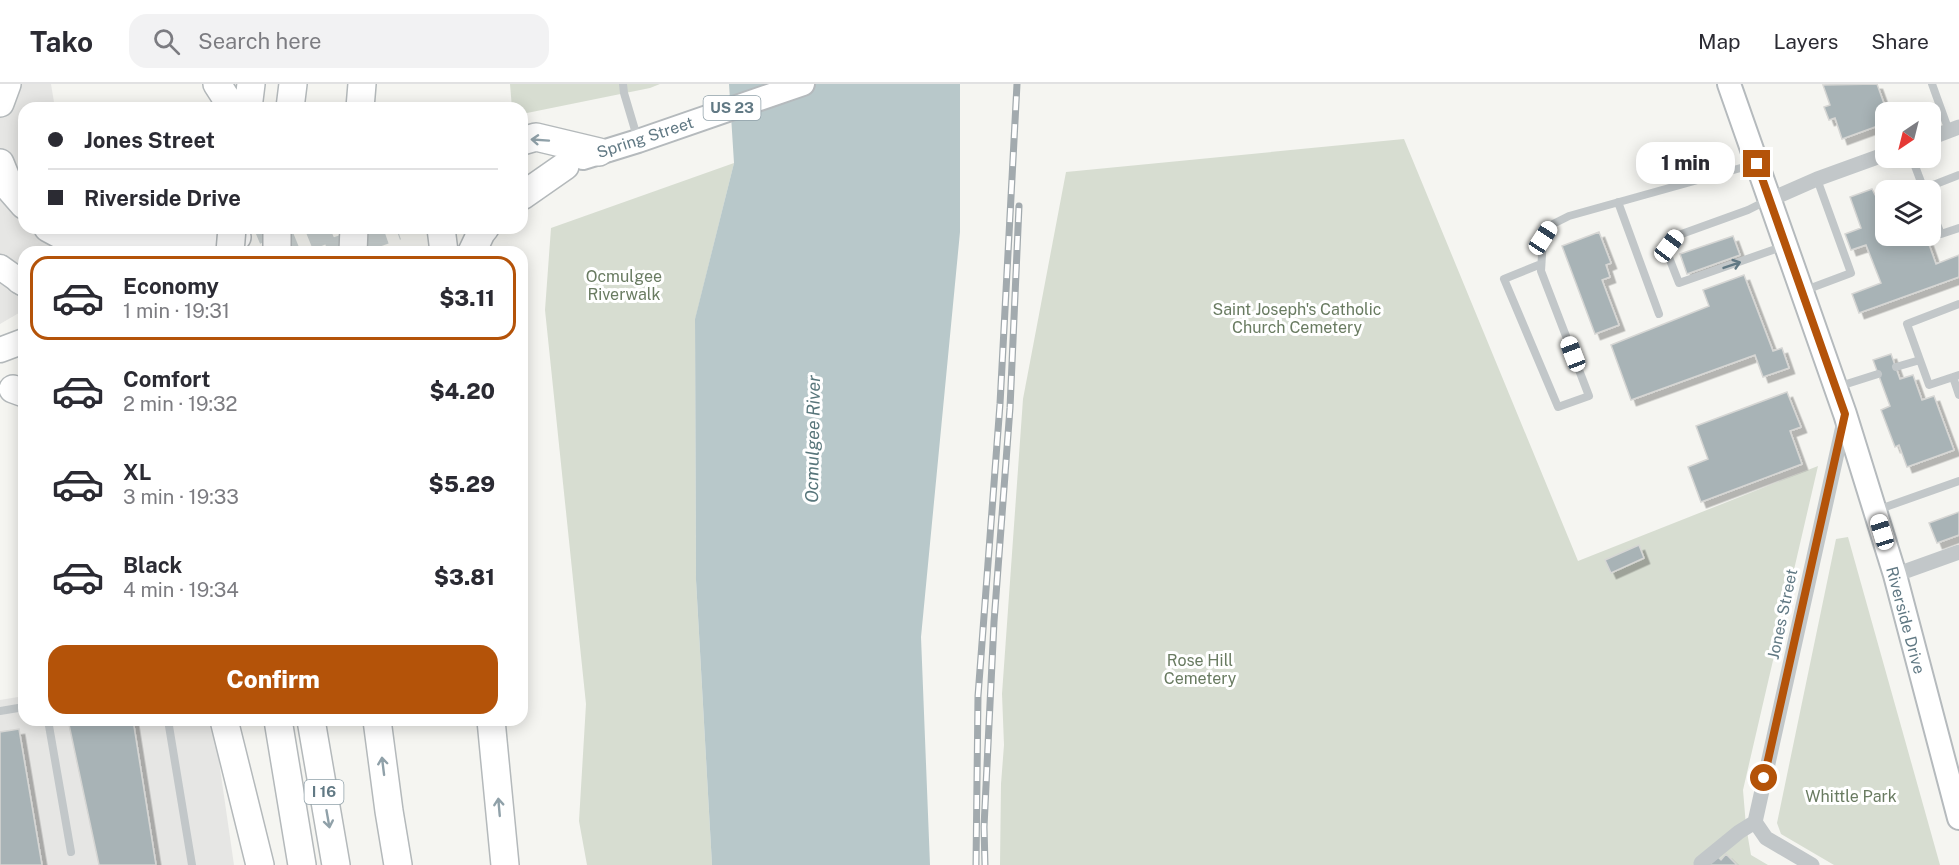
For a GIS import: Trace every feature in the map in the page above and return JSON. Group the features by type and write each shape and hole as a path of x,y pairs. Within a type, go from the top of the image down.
{"highway":[{"path":"0,103 7,84"},
{"path":"217,84 226,102"},
{"path":"249,102 251,84"},
{"path":"291,102 293,84"},
{"path":"360,102 362,84"},
{"path":"528,139 536,137 599,152"},
{"path":"0,163 11,190 18,198"},
{"path":"528,192 565,166"},
{"path":"59,234 72,241 91,246"},
{"path":"112,246 233,239"},
{"path":"0,350 18,342"},
{"path":"225,726 257,854"},
{"path":"242,726 257,854"},
{"name":"I 16","path":"279,726 302,865"},
{"name":"I 16","path":"312,726 336,865"},
{"path":"378,726 398,865"},
{"path":"492,726 505,865"}],"main road":[{"name":"Spring Street","path":"528,177 803,84"},
{"name":"Riverside Drive","path":"1729,84 1845,414 1895,575 1956,791 1959,818"}],"street":[{"path":"1769,200 1817,179 1875,158"},
{"name":"Jones Street","path":"1755,822 1845,414"},
{"path":"1895,575 1959,552"},
{"path":"1701,863 1738,832 1755,822 1766,838 1812,865"}],"lane":[{"path":"623,84 638,141"},
{"path":"1932,84 1954,129"},
{"path":"1541,264 1504,279 1558,407 1589,396 1541,271 1543,238 1551,225 1569,216 1757,164"},
{"path":"1941,182 1959,175"},
{"path":"1801,291 1851,273 1817,179"},
{"path":"1769,200 1676,236 1669,246 1668,255 1679,283 1785,246"},
{"path":"1618,202 1659,314"},
{"path":"1941,234 1959,228"},
{"path":"1959,304 1907,324 1929,384 1956,376 1959,395"},
{"path":"1896,367 1920,360"},
{"path":"1836,388 1878,374"},
{"path":"1875,511 1959,481"},
{"path":"0,711 18,708"},
{"path":"49,726 71,852"},
{"path":"169,726 192,865"}],"shaded area":[{"path":"0,84 51,84 54,102 18,102 18,234 114,234 122,246 18,246 18,314 0,324"},
{"path":"18,697 18,726 214,726 234,865 0,865 0,700"}],"green space":[{"path":"510,84 660,84 528,113 528,102 512,102"},
{"name":"Rose Hill Cemetery","path":"1404,139 1578,561 1818,466 1743,790 1751,855 1768,865 1000,865 1004,745 1002,694 1023,399 1066,172"},
{"name":"Ocmulgee Riverwalk","path":"734,163 695,320 696,580 712,865 587,865 579,821 586,704 545,310 551,228"},
{"name":"Whittle Park","path":"1848,537 1940,865 1834,865 1781,834 1777,823 1836,539"}],"water":[{"name":"Ocmulgee River","path":"729,84 960,84 960,232 921,637 930,865 712,865 696,580 695,319 734,163"}],"building":[{"path":"1877,84 1883,102 1875,102 1875,127 1842,139 1835,118 1829,120 1824,107 1830,105 1823,85"},
{"path":"1872,189 1875,195 1875,246 1930,246 1936,264 1959,255 1959,277 1859,313 1852,294 1881,283 1866,245 1851,250 1845,234 1861,228 1850,197"},
{"path":"1599,232 1611,263 1606,265 1610,277 1602,280 1619,325 1595,334 1562,246"},
{"path":"1733,236 1740,255 1687,274 1680,254"},
{"path":"1744,275 1773,351 1782,348 1789,368 1763,377 1755,355 1631,400 1611,345 1709,306 1703,290"},
{"path":"1891,354 1900,379 1913,375 1922,400 1934,396 1954,450 1907,467 1899,445 1895,447 1881,410 1890,406 1873,360"},
{"path":"1787,392 1801,427 1790,431 1802,464 1701,502 1688,467 1708,459 1696,426"},
{"path":"1959,512 1959,535 1937,543 1929,523"},
{"path":"1639,545 1644,558 1611,573 1605,560"},
{"path":"69,726 134,726 156,865 99,865"},
{"path":"19,729 42,865 0,865 0,732"},
{"path":"1726,854 1737,865 1709,865 1718,857 1721,860"}],"tunnel":[{"path":"219,246 248,234"},
{"path":"290,246 319,234"},
{"path":"345,246 380,234"}],"railway":[{"path":"976,865 978,696 1000,404 1017,84"},
{"path":"985,865 984,827 994,622 1010,408 1019,206"}],"route":[{"path":"1757,164 1845,414 1764,778"}],"park label":[{"name":"Saint Joseph's Catholic Church Cemetery","path":"1297,318"}]}
